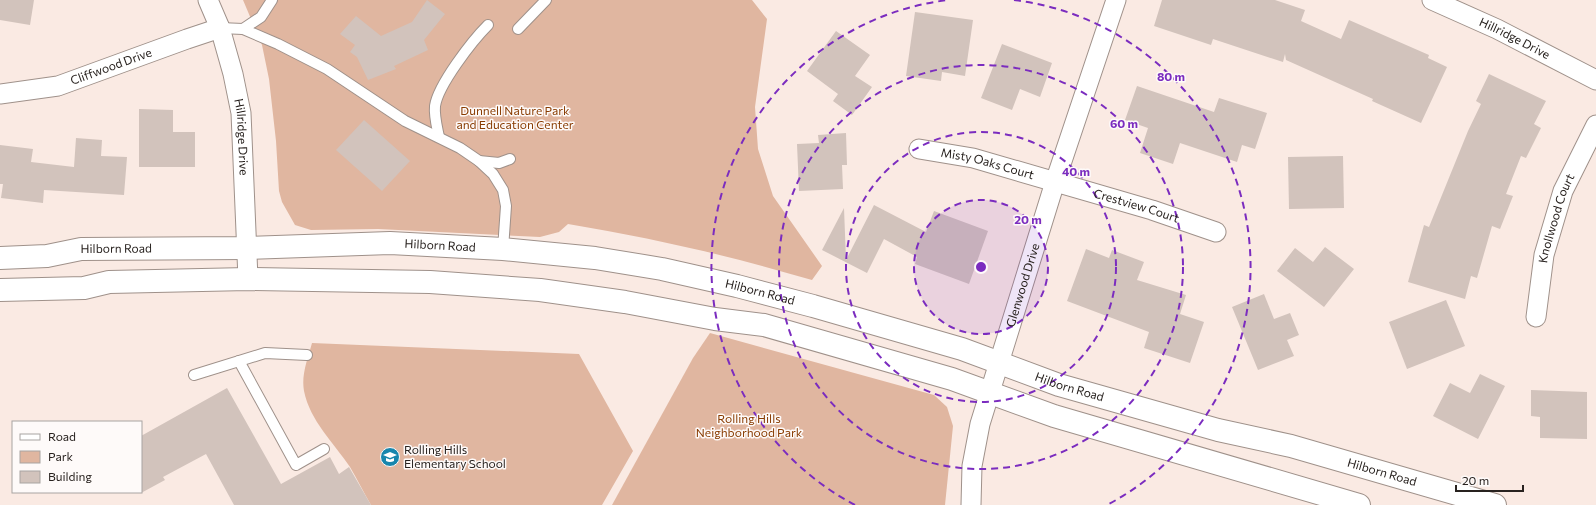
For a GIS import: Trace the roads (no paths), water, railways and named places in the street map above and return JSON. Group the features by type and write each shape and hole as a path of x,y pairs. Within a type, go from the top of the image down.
{"street":[{"name":"Hillridge Drive","path":"208,0 220,28 233,74 241,113 248,279"},
{"name":"Glenwood Drive","path":"971,505 972,466 978,430 1056,182 1116,0"},
{"name":"Hillridge Drive","path":"1432,0 1497,29 1596,80"},
{"name":"Cliffwood Drive","path":"0,94 58,86 220,28"},
{"name":"Knollwood Court","path":"1536,317 1544,255 1563,191 1596,126"},
{"name":"Misty Oaks Court","path":"919,150 973,158 1056,182"},
{"name":"Crestview Court","path":"1056,182 1152,210 1216,232"},
{"name":"Hilborn Road","path":"0,258 46,256 81,249 247,248 390,244 503,249 595,258 662,269 737,286 894,329 962,349 1059,385 1218,430 1291,446 1495,505"},
{"path":"0,290 84,288 109,282 248,279 328,282 430,282 540,290 626,302 715,319 764,325 952,378 1054,416 1359,505"}],"lane":[{"path":"242,29 262,17 272,0"},
{"path":"518,29 546,0"},
{"path":"439,137 436,124 435,106 441,88 476,37 488,25"},
{"path":"220,28 242,29 278,44 327,69 405,121 460,148 479,161 493,174 502,190 506,206 503,249"},
{"path":"479,161 499,163 510,159"},
{"path":"194,375 266,353 308,355"},
{"path":"239,361 296,465 324,449"}],"place":[{"name":"Rolling Hills Elementary School","path":"390,457"}],"park label":[{"name":"Dunnell Nature Park and Education Center","path":"515,118"},
{"name":"Rolling Hills Neighborhood Park","path":"749,426"}]}
